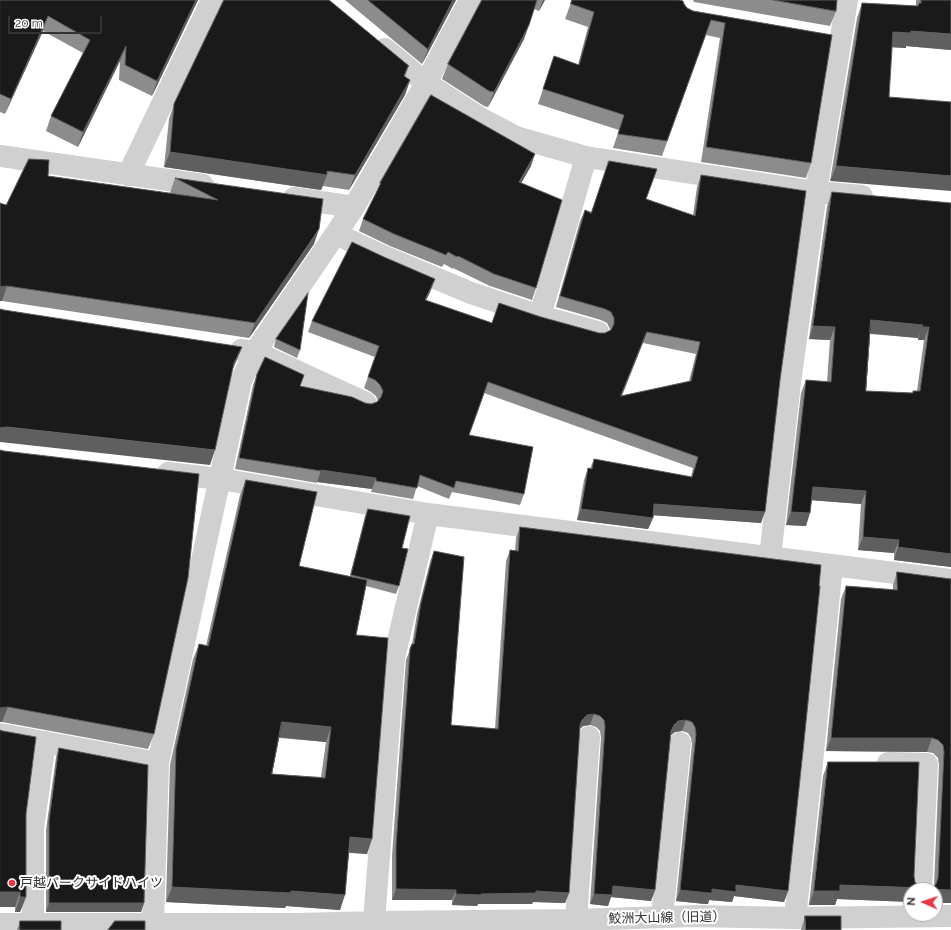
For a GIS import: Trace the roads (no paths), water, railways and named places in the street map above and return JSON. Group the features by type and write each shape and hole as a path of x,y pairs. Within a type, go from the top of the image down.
{"street":[{"path":"128,175 212,0"},
{"path":"153,924 158,763 241,381 254,352 354,207 426,83 470,0"},
{"path":"770,557 790,383 816,192 847,0"},
{"path":"818,36 840,40"},
{"path":"371,38 426,83 480,118 516,137 586,157 816,192 880,198"},
{"path":"0,156 221,188"},
{"path":"540,316 586,157"},
{"path":"276,196 354,207"},
{"path":"336,234 385,257 471,293 540,316 598,332"},
{"path":"224,347 254,352 366,403"},
{"path":"149,471 220,479 428,514 951,580"},
{"path":"374,922 394,658 428,514"},
{"path":"783,922 820,763 832,565"},
{"path":"0,734 158,763"},
{"path":"576,920 589,737"},
{"path":"33,924 33,829 46,742"},
{"path":"662,917 680,744"},
{"path":"866,763 927,764 921,882"},
{"name":"鮫洲大山線（旧道）","path":"0,924 33,924 75,927 153,924 299,927 374,922 525,925 576,920 662,917 783,922 903,917"}],"place":[{"name":"戸越パークサイドハイツ","path":"12,883"}]}
